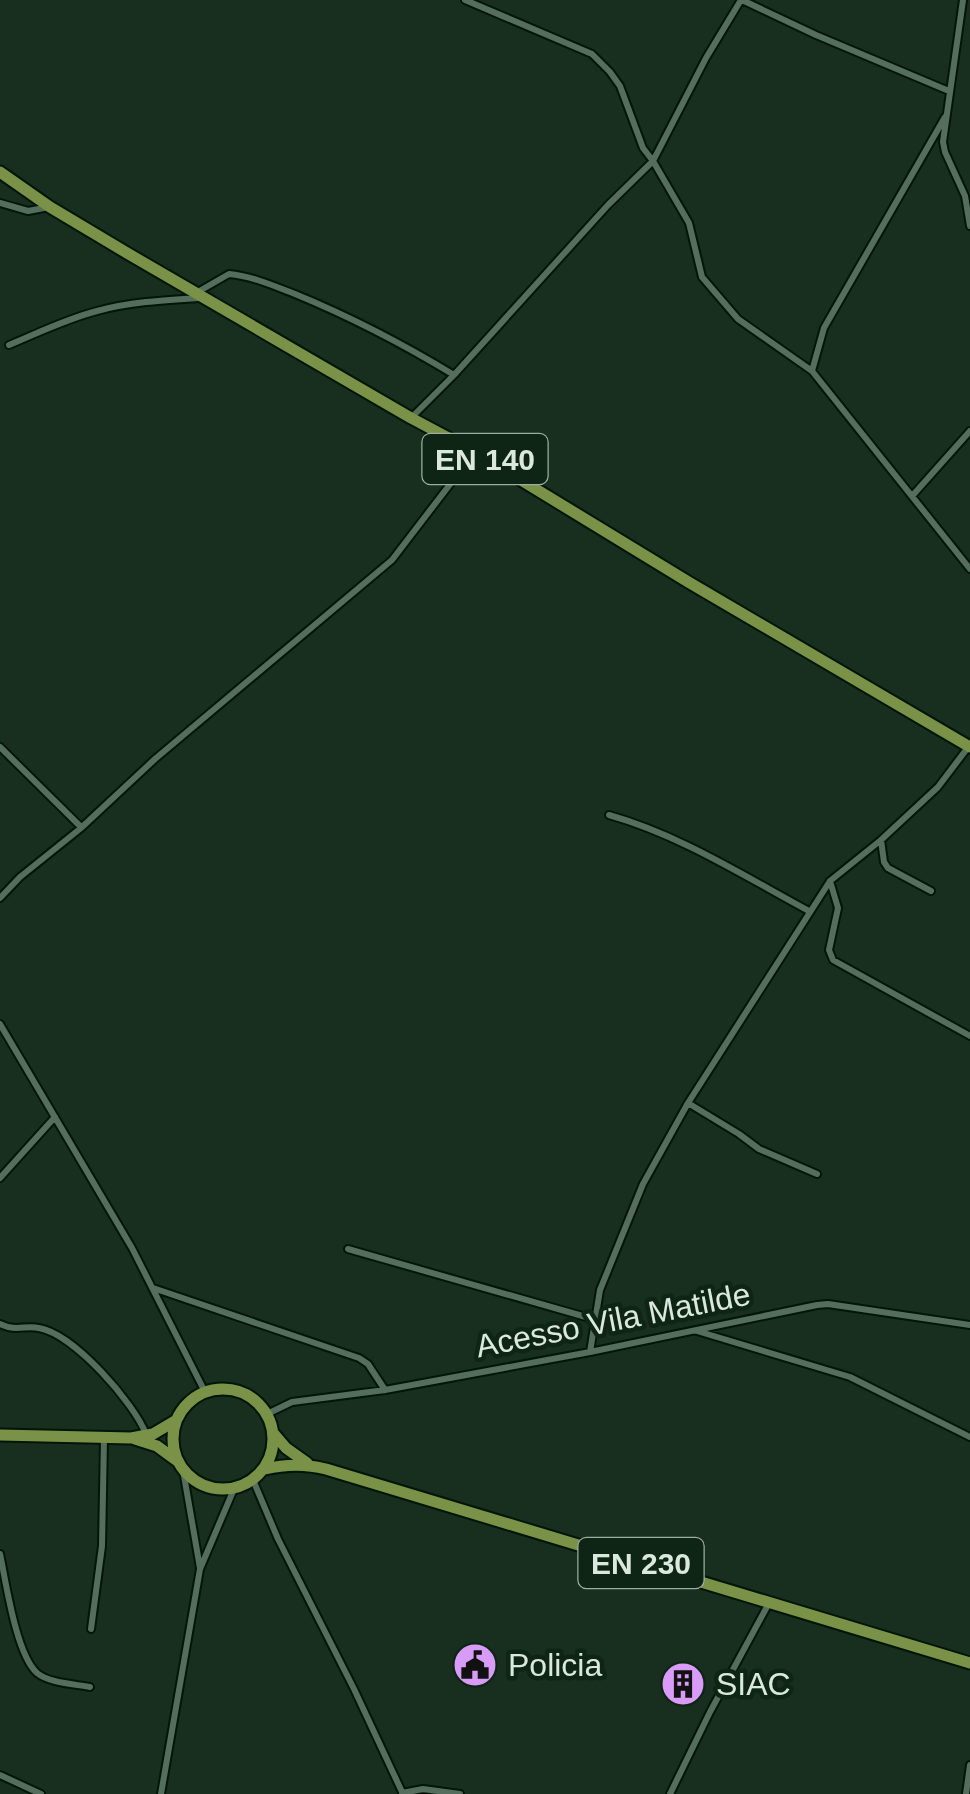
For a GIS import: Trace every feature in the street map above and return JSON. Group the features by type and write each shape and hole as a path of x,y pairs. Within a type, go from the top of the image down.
{"main road":[{"name":"EN 140","path":"0,172 50,207 474,452 969,746"},
{"path":"131,1438 156,1446 196,1482 214,1489 234,1489 253,1480 272,1454 274,1434 268,1414 257,1401 223,1388 192,1398 182,1409 172,1435 174,1453 181,1466"},
{"path":"0,1435 131,1438 162,1430 176,1421"},
{"name":"EN 230","path":"274,1434 311,1466"},
{"name":"EN 230","path":"265,1468 311,1466 970,1663"}],"street":[{"path":"464,0 592,54 620,86 642,148 689,223 702,277 717,298 738,319 812,372 970,570"},
{"path":"410,418 454,376 608,205 653,162 706,58 742,0 949,91"},
{"path":"963,0 942,142 965,196 970,226"},
{"path":"812,372 824,328 945,116"},
{"path":"0,203 28,211 50,207"},
{"path":"9,346 61,322 100,310 200,295 229,274 272,285 336,311 399,342 454,376"},
{"path":"912,495 970,431"},
{"path":"0,898 155,758 392,560 474,452"},
{"path":"590,1352 600,1290 643,1184 688,1102 830,880 938,787 969,746"},
{"path":"0,747 81,828"},
{"path":"609,815 644,825 692,848 809,912"},
{"path":"881,840 888,868 932,891"},
{"path":"830,880 838,908 830,950 833,960 970,1036"},
{"path":"0,1024 132,1248 205,1392"},
{"path":"688,1102 770,1155 817,1174"},
{"path":"0,1178 55,1118"},
{"path":"348,1249 594,1319"},
{"path":"151,1287 359,1358 368,1364 385,1390"},
{"name":"Acesso Vila Matilde","path":"268,1414 292,1402 385,1390 828,1304 970,1325"},
{"path":"0,1324 8,1328 38,1327 69,1342 121,1395 147,1435"},
{"path":"696,1331 850,1377 970,1437"},
{"path":"91,1630 102,1546 104,1438"},
{"path":"181,1466 200,1570"},
{"path":"253,1480 278,1540 403,1793 423,1789 460,1794"},
{"path":"161,1794 200,1570 234,1489"},
{"path":"0,1554 15,1622 37,1673 90,1687"},
{"path":"670,1794 770,1602"},
{"path":"966,1794 970,1765"},
{"path":"0,1775 41,1794"}],"place":[{"name":"Policia","path":"475,1665"},
{"name":"SIAC","path":"683,1684"}]}
